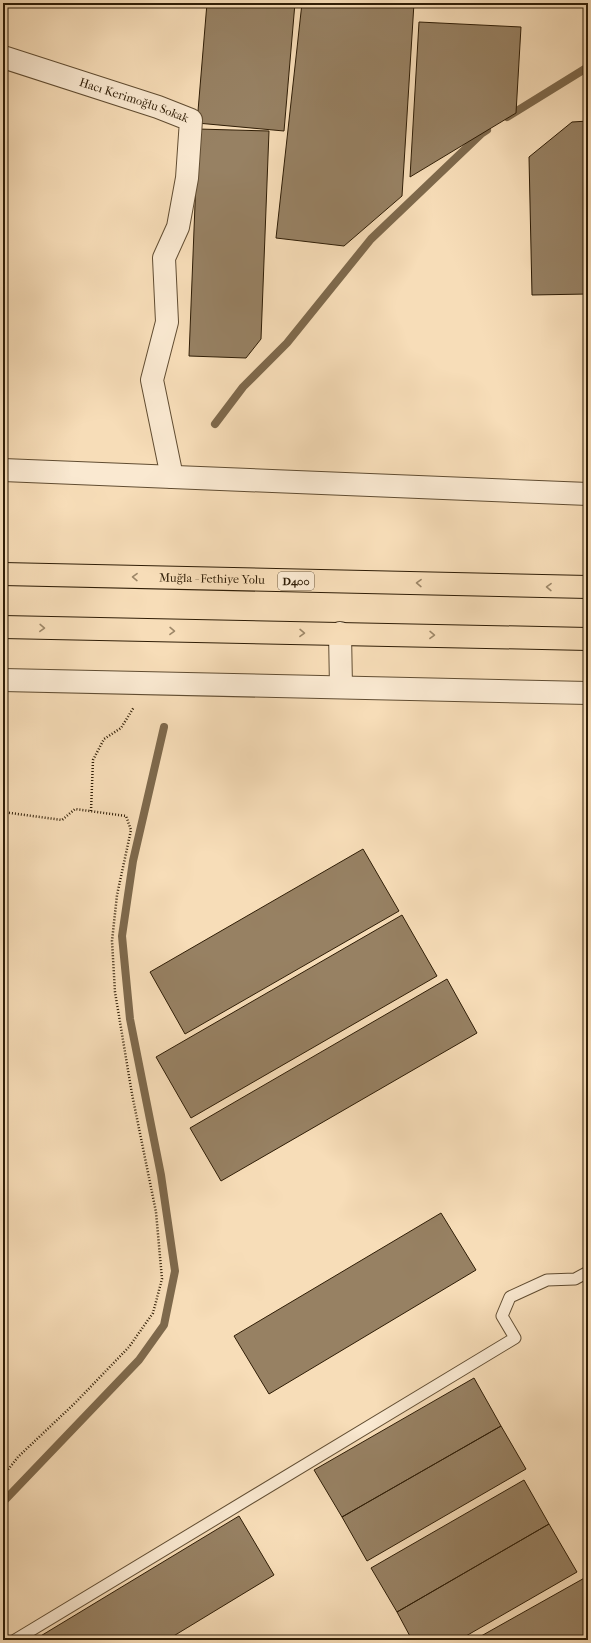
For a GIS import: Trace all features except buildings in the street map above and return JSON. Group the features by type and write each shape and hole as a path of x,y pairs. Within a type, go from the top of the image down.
{"highway":[{"name":"Muğla - Fethiye Yolu","path":"3,574 588,587"},
{"path":"3,627 588,639"}],"street":[{"name":"Hacı Kerimoğlu Sokak","path":"3,57 158,107 191,120 187,178 178,227 164,258 167,322 152,380 172,477"},
{"path":"3,470 588,494"},
{"path":"340,633 341,687"},
{"path":"3,680 588,693"}],"lane":[{"path":"15,1640 516,1338 502,1316 510,1297 547,1280 575,1279 588,1272"}],"path":[{"path":"91,811 93,760 104,739 121,728 134,707 137,683"},
{"path":"3,812 62,820 75,809 91,811 126,816 131,830 117,895 112,941 115,992 132,1094 156,1212 162,1280 153,1313 129,1347 76,1403 18,1457 3,1476"}],"waterway":[{"path":"507,117 588,67"},
{"path":"215,424 243,387 287,343 371,239 487,130"},
{"path":"3,1502 139,1360 164,1325 175,1271 161,1175 130,1019 122,936 133,861 164,727"}]}
